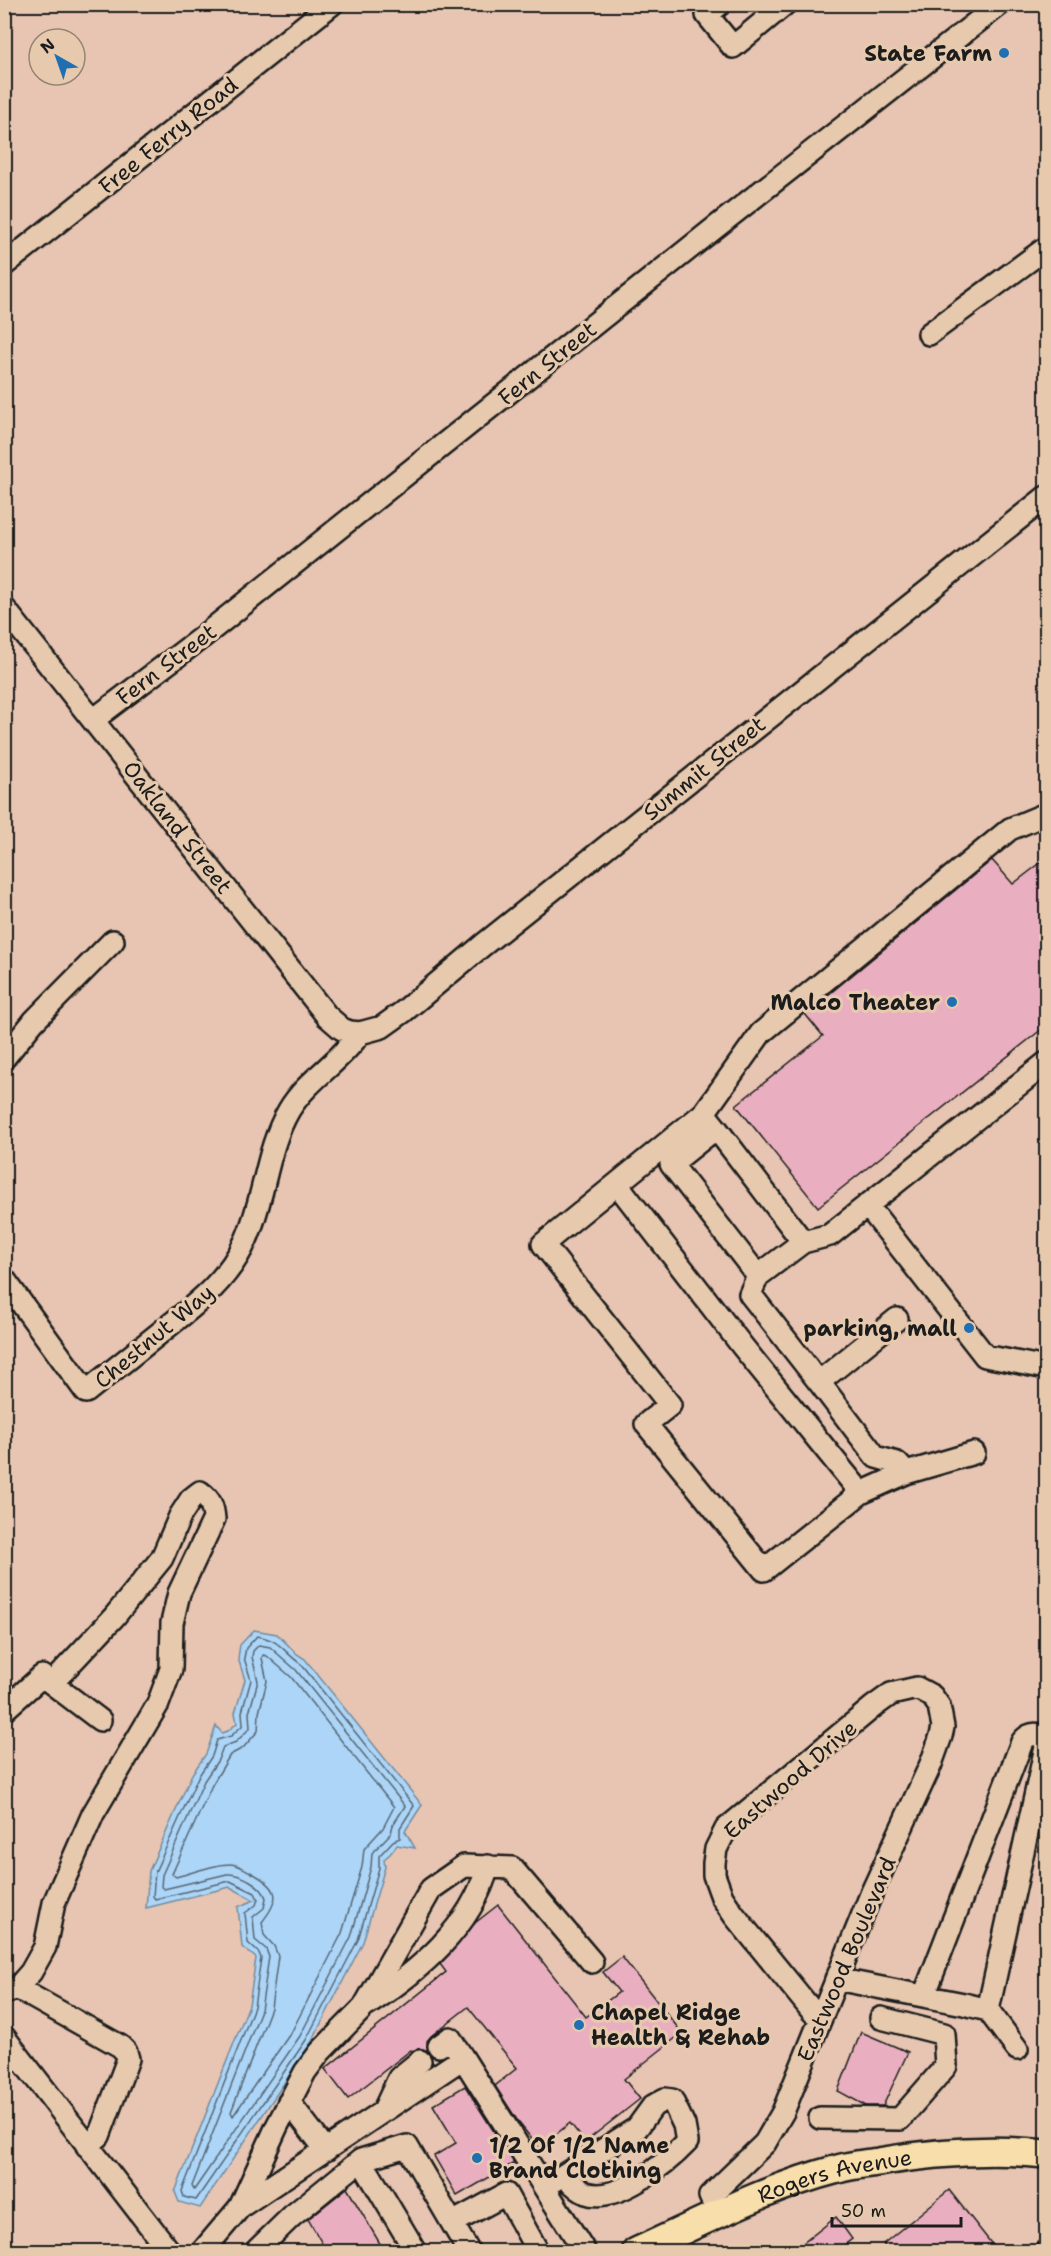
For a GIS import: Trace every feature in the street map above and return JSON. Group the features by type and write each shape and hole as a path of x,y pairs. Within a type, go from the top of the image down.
{"main road":[{"name":"Rogers Avenue","path":"636,2252 776,2189 839,2168 897,2158 960,2152 1017,2151 1047,2154"}],"street":[{"name":"Free Ferry Road","path":"4,265 332,4"},
{"path":"720,4 707,15 733,47 785,4"},
{"name":"Fern Street","path":"93,720 229,616 711,231 1000,4"},
{"path":"929,334 1047,248"},
{"name":"Summit Street","path":"360,1033 381,1027 403,1012 519,916 1047,497"},
{"name":"Oakland Street","path":"4,608 327,1016 342,1029 360,1033"},
{"path":"758,1276 671,1164 710,1121 761,1033 1011,829 1047,814"},
{"path":"4,1058 34,1021 113,941"},
{"name":"Chestnut Way","path":"4,1279 86,1392 207,1295 226,1275 247,1237 278,1134 289,1110 304,1090 350,1048 360,1033"},
{"path":"906,1473 897,1463 876,1457 750,1294 758,1276 803,1242 830,1235 1047,1063"},
{"path":"710,1121 617,1184 543,1244 670,1405 646,1424 764,1570 861,1493 906,1473 974,1453"},
{"path":"710,1121 803,1242"},
{"path":"617,1184 743,1347 861,1493"},
{"path":"867,1205 986,1356 1047,1368"},
{"path":"819,1382 897,1319"},
{"path":"52,1683 114,1617 162,1557 180,1516 191,1499 200,1492 207,1497 213,1507 214,1519 178,1593 172,1623 171,1669 158,1704 93,1814 54,1903 45,1947 31,1972 11,1990 120,2046 126,2052 128,2059 99,2136 87,2146"},
{"path":"4,1710 42,1676 100,1720"},
{"name":"Eastwood Drive","path":"822,2014 813,2012 722,1897 714,1875 716,1849 726,1829 873,1707 891,1694 904,1689 923,1690"},
{"name":"Eastwood Boulevard","path":"718,2214 710,2196 757,2152 774,2131 783,2112 836,1979 941,1736 941,1711 932,1696 923,1690"},
{"path":"924,1996 1022,1742 1026,1736 1034,1733 1040,1734 1047,1747 988,2010"},
{"path":"364,2007 431,1889 464,1866 512,1868 592,1962"},
{"path":"202,2252 240,2207 289,2102 310,2065 364,2007 397,1985 446,1941 484,1884 488,1866"},
{"path":"836,1979 988,2010 1017,2049"},
{"path":"820,2118 900,2120 946,2066 944,2034 881,2018"},
{"path":"4,2037 170,2252"},
{"path":"439,2046 450,2038 585,2252"},
{"path":"240,2207 463,2058"},
{"path":"383,2111 399,2078 420,2061"},
{"path":"545,2187 637,2128 653,2106 665,2099 672,2100 684,2125 687,2142 671,2158 631,2186 596,2195 583,2192 564,2175"},
{"path":"289,2102 326,2150"},
{"path":"255,2252 292,2216 362,2160 407,2146 454,2222 469,2252"},
{"path":"362,2160 416,2252"},
{"path":"454,2222 506,2194 538,2252"}],"water":[{"path":"254,1630 277,1634 305,1659 422,1805 405,1831 415,1848 397,1845 384,1859 385,1867 363,1942 311,2043 200,2208 179,2202 175,2192 249,2005 256,1958 242,1947 238,1907 254,1900 230,1887 146,1908 149,1871 192,1774 206,1754 216,1726 222,1733 237,1723 235,1713 245,1680 238,1658 240,1645"}],"building":[{"path":"1047,858 1047,1025 818,1207 736,1105 823,1036 805,1014 992,860 1013,884"},
{"name":"Chapel Ridge Health & Rehab","path":"498,1905 586,2017 619,1992 603,1972 622,1957 682,2033 624,2079 640,2099 585,2142 570,2123 539,2148 519,2123 495,2086 517,2068 468,2007 431,2036 427,2041 428,2051 419,2048 411,2050 348,2099 325,2069 446,1972 440,1964 475,1923"},
{"path":"861,2032 908,2052 883,2106 866,2106 838,2091"},
{"path":"465,2086 514,2163 457,2196 434,2156 456,2143 433,2105"},
{"path":"347,2188 385,2252 327,2252 308,2219"},
{"path":"949,2190 998,2252 890,2252 883,2244"},
{"path":"836,2217 852,2239 835,2252 808,2252 802,2244"}],"place":[{"name":"State Farm","path":"1004,53"},
{"name":"Malco Theater","path":"952,1002"},
{"name":"parking, mall","path":"969,1328"},
{"name":"Chapel Ridge Health & Rehab","path":"579,2025"},
{"name":"1/2 Of 1/2 Name Brand Clothing","path":"477,2158"}]}
